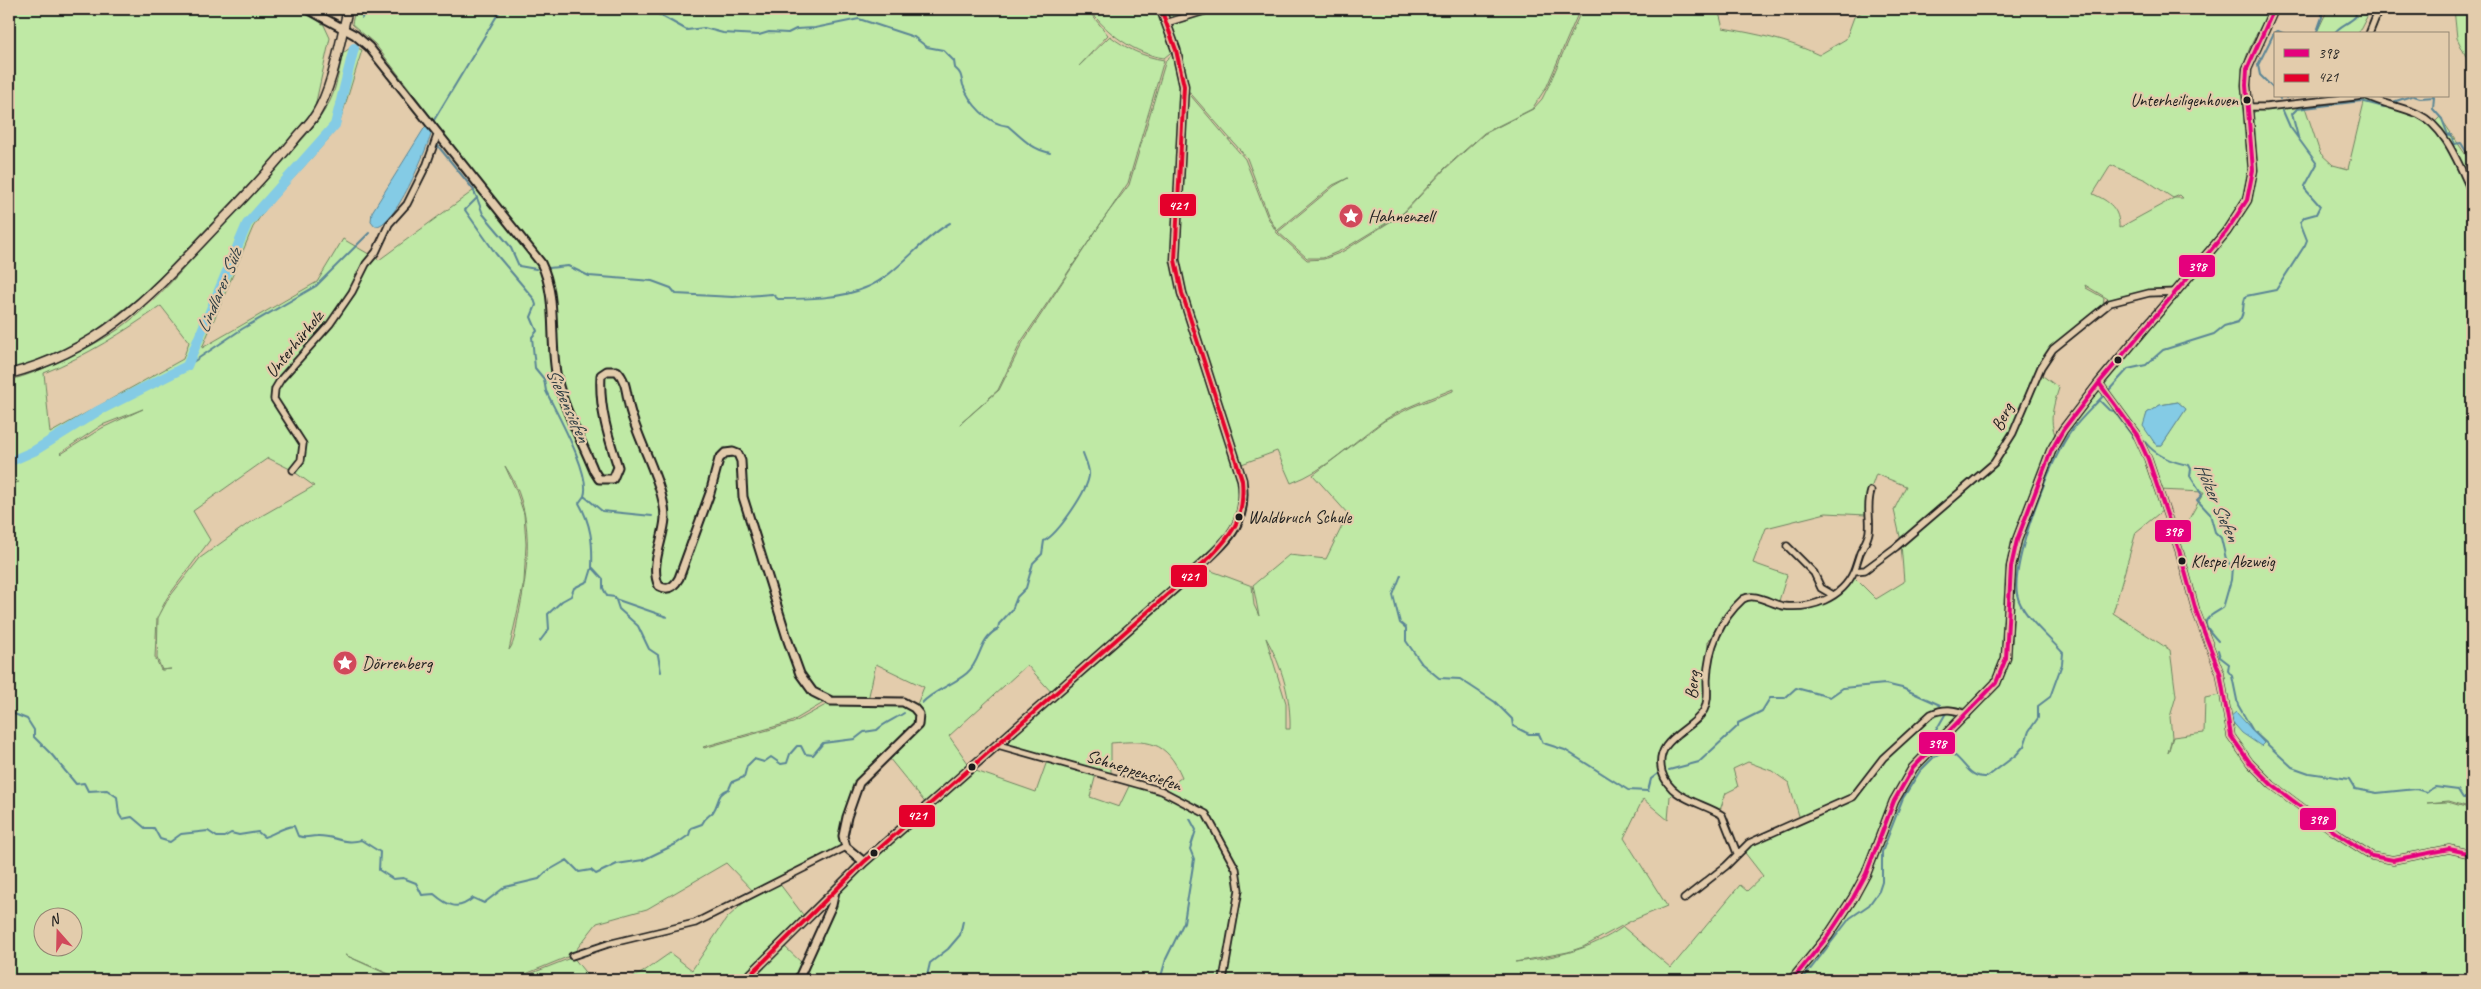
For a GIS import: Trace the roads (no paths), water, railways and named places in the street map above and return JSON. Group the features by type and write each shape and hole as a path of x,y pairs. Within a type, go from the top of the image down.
{"main road":[{"path":"9,374 82,347 130,313 163,282 276,162 316,114 326,92 348,9"},
{"path":"1792,980 1828,936 1853,898 1866,874 1902,785 1925,755 1996,683 2006,658 2011,567 2020,531 2038,482 2063,430 2099,383 2226,232 2247,200 2253,170 2247,106 2247,69 2274,9"}],"street":[{"path":"307,9 355,35 369,47 518,234 546,273 557,378 594,472 600,478 613,479 618,467 603,420 600,392 602,375 607,371 617,371 624,378 630,412 662,504 665,518 656,575 659,586 664,589 671,587 679,578 710,493 719,459 725,453 733,452 738,454 741,462 743,497 800,674 813,692 831,700 903,702 914,708 919,714 918,725 859,783 847,817 844,836 846,847 864,862"},
{"path":"746,980 864,862 1231,537 1242,508 1244,493 1242,480 1182,293 1175,260 1184,86 1176,50 1161,9"},
{"path":"1166,23 1211,9"},
{"path":"2370,32 2379,9"},
{"path":"2247,106 2266,107 2347,98"},
{"path":"2371,98 2418,114 2430,122 2446,142 2472,192"},
{"name":"Unterhürholz","path":"293,470 301,460 303,444 274,399 276,389 282,379 330,324 352,292 366,264 376,252 389,224 407,204 427,164 438,133"},
{"name":"Berg","path":"1854,571 1865,570 1994,463 2012,433 2041,368 2053,349 2110,303 2149,293 2176,292"},
{"path":"2099,383 2137,435 2148,459 2179,550 2196,611 2220,673 2232,736 2250,763 2272,785 2336,833 2372,856 2393,860 2449,849 2472,854"},
{"name":"Berg","path":"1737,853 1722,815 1677,792 1668,785 1662,770 1661,758 1666,745 1703,712 1706,706 1709,662 1715,636 1719,627 1737,604 1747,597 1783,606 1811,605 1822,602 1846,583 1854,571 1869,535 1867,513 1871,491"},
{"path":"1787,546 1814,573 1821,588 1833,595"},
{"path":"1684,899 1726,866 1737,853 1757,839 1853,797 1883,758 1931,714 1937,711 1955,709 1966,715"},
{"name":"Schneppensiefen","path":"998,744 1162,791 1206,814 1236,869 1239,890 1237,912 1223,980"},
{"path":"572,956 608,944 695,923 846,847"},
{"path":"798,980 832,905 835,891"}],"water":[{"path":"425,127 432,132 409,187 392,215 383,223 375,226 371,221 372,212"},
{"path":"2178,402 2186,409 2162,445 2156,445 2143,426 2147,413 2160,405"},
{"path":"2236,712 2264,743 2261,746 2242,733 2229,718"}],"waterway":[{"name":"Lindlarer Sülz","path":"362,18 364,9"},
{"path":"434,120 501,9"},
{"path":"649,9 687,30 704,28 723,33 759,35 769,32 788,33 796,29 815,28 859,19 914,37 927,47 943,50 954,61 955,68 960,74 966,92 981,112 994,121 1008,126 1032,146 1050,153"},
{"path":"2317,32 2322,17 2322,9"},
{"path":"2336,32 2356,16 2354,9"},
{"path":"2276,32 2280,32"},
{"path":"2274,33 2258,65 2260,75 2274,89"},
{"name":"Lindlarer Sülz","path":"9,462 34,451 98,411 187,366 247,224 335,125 354,48"},
{"path":"2393,102 2405,98"},
{"path":"2434,98 2433,109 2442,119 2448,135 2451,134 2454,144 2461,143 2469,156 2472,172"},
{"path":"2298,137 2292,114 2297,109 2361,101 2384,107"},
{"path":"2109,390 2128,369 2146,365 2163,350 2214,334 2224,326 2238,322 2242,316 2246,296 2276,290 2305,245 2307,240 2300,222 2305,217 2316,214 2320,206 2305,189 2317,164 2290,127 2283,111"},
{"name":"Siebensiefen","path":"438,146 473,189 477,198 465,210 496,254 534,299 536,305 531,317 537,331 532,337 535,368 544,379 546,391 578,459 585,486 584,496 602,511 652,516"},
{"path":"477,198 483,214 510,246 519,266 536,269"},
{"path":"549,268 568,266 589,276 652,281 671,288 676,294 733,297 772,294 778,299 823,298 855,292 877,282 888,275 928,238 950,223"},
{"name":"Siebensiefen","path":"187,366 242,329 316,286 369,233"},
{"path":"1802,980 1850,918 1869,905 1879,891 1882,882 1882,852 1903,798 1920,771 1935,756 1944,751 1951,753 1974,774 1980,777 1987,777 2016,755 2024,746 2029,731 2038,718 2038,706 2050,697 2062,664 2063,653 2029,618 2019,602 2017,579 2020,559 2034,510 2063,443 2083,417 2103,396"},
{"name":"Hölzer Siefen","path":"2100,401 2109,410 2114,411 2134,438"},
{"name":"Hölzer Siefen","path":"2145,442 2164,458 2189,465 2191,469 2190,476 2202,495 2197,500 2210,514 2215,532 2221,538 2226,559 2232,567 2231,580 2223,608 2207,619 2206,622 2208,629 2218,641"},
{"path":"922,703 972,668 987,638 998,629 999,624 1012,610 1017,597 1026,588 1033,563 1042,554 1044,541 1057,530 1084,491 1089,473 1083,453"},
{"path":"584,496 579,503 586,518 590,534 592,567 603,579 603,588 607,596 615,597 619,609 638,626 649,649 658,655 661,672"},
{"path":"540,641 549,629 548,614 562,601 571,596 574,588 588,581 592,568"},
{"path":"1401,575 1393,595 1400,623 1406,628 1406,641 1422,664 1439,678 1460,679 1495,702 1512,719 1513,726 1529,734 1539,734 1543,743 1565,750 1628,790 1648,791 1651,779 1660,772"},
{"path":"615,599 667,617"},
{"name":"Hölzer Siefen","path":"2218,650 2220,657 2229,664 2228,671 2232,676 2238,705 2253,731 2292,767 2309,773 2349,779 2355,789 2377,793 2416,789 2426,792 2435,787 2458,790 2463,798 2472,798"},
{"path":"1669,770 1699,762 1738,726 1738,723 1762,711 1770,698 1785,698 1796,688 1830,697 1843,688 1885,684 1902,688 1940,705"},
{"path":"9,712 27,719 34,730 34,737 76,784 84,783 88,791 107,790 117,797 119,814 122,819 132,817 145,828 154,828 160,839 170,842 181,834 208,831 217,837 224,837 231,833 239,835 258,832 264,837 294,826 298,836 301,837 323,836 344,841 361,840 380,852 379,870 393,879 403,878 416,883 422,895 434,894 444,902 458,906 473,898 484,903 505,887 539,879 546,872 567,860 579,872 591,870 596,874 617,864 643,860 676,844 689,835 691,828 702,824 705,818 713,812 722,793 729,789 732,782 744,777 747,766 754,759 764,762 771,757 781,764 787,763 790,754 797,746 801,746 805,754 813,755 823,743 855,739 864,732 877,730 904,713"},
{"path":"1935,737 1935,732 1946,713"},
{"path":"1160,980 1166,959 1184,922 1194,859 1190,849 1196,830 1190,819"},
{"path":"929,980 927,976 930,963 948,949 960,935 963,921"}],"place":[{"name":"Unterheiligenhoven","path":"2247,100"},
{"name":"Hahnenzell","path":"1351,216"},
{"name":"Waldbruch Schule","path":"1239,517"},
{"name":"Klespe Abzweig","path":"2182,561"},
{"name":"Dörrenberg","path":"345,663"}]}
